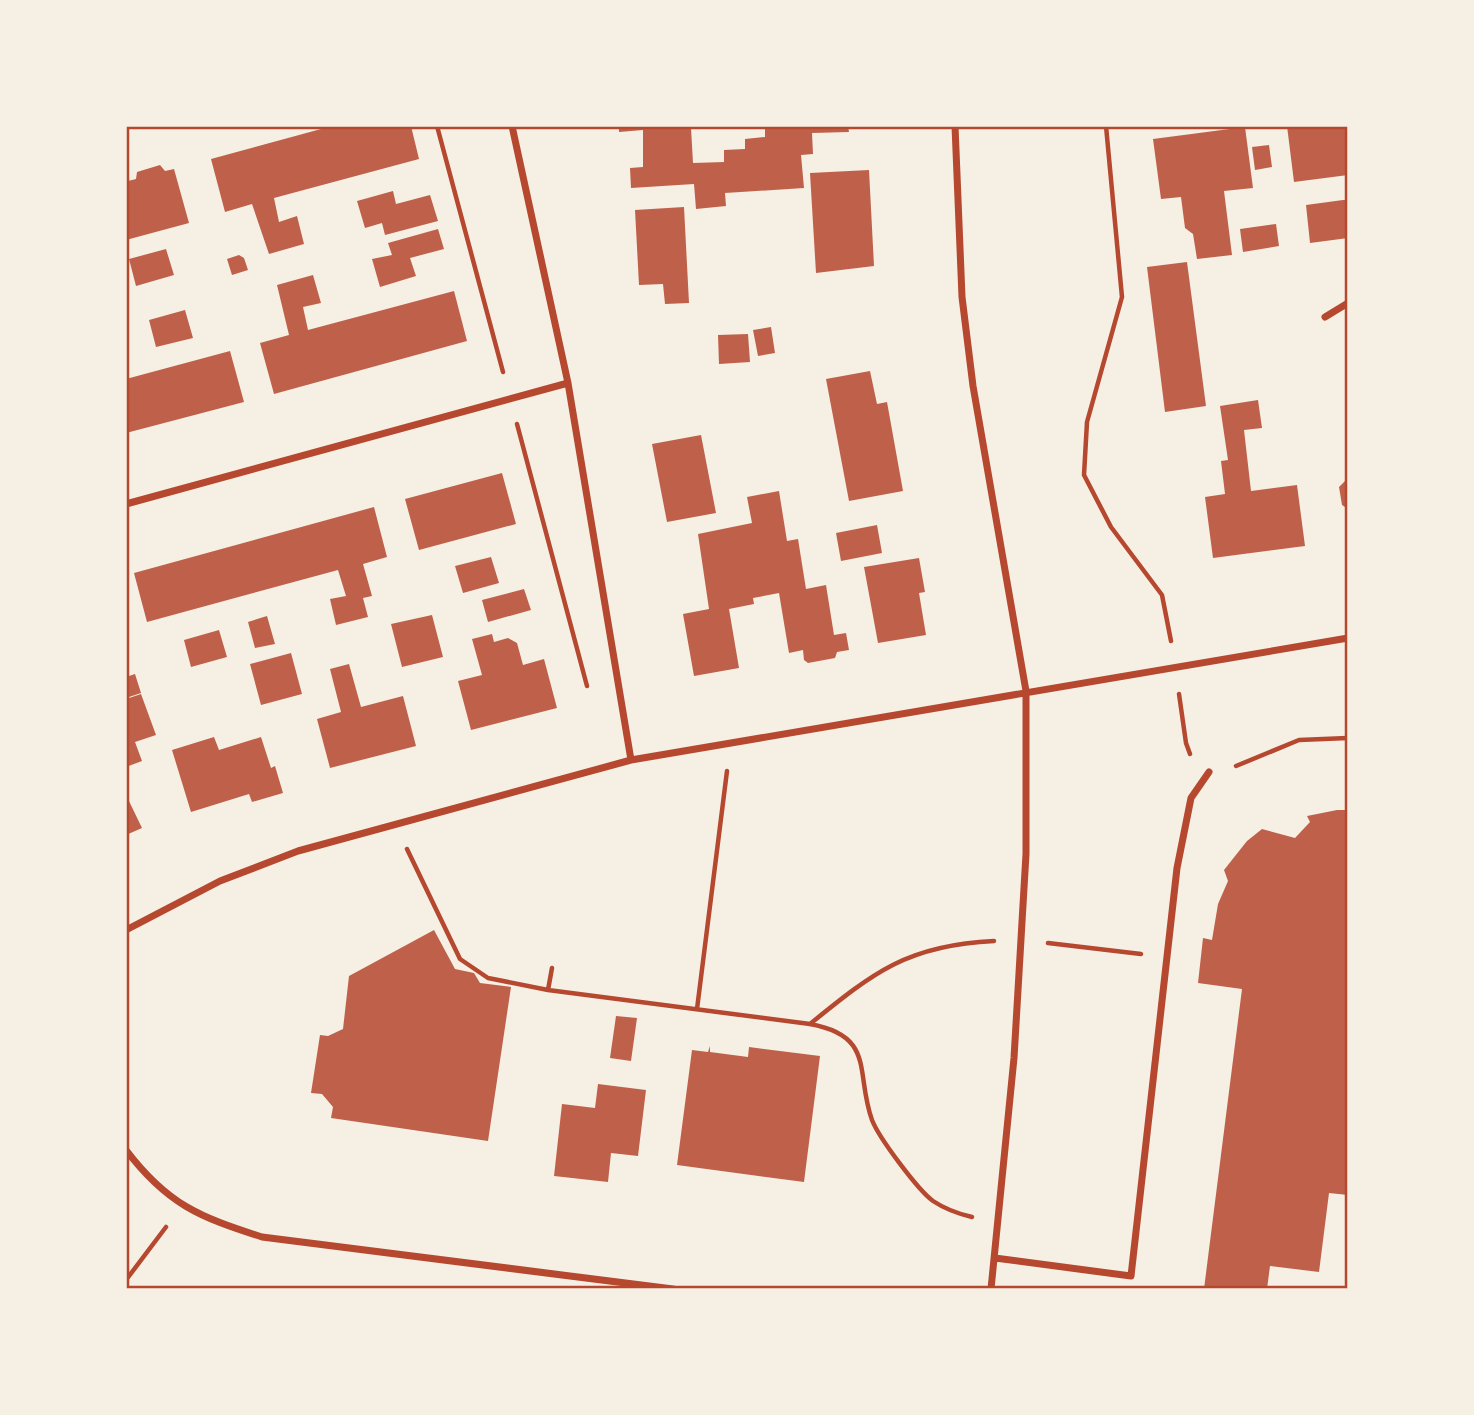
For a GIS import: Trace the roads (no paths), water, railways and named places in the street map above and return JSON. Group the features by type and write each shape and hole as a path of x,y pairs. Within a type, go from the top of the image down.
{"street":[{"path":"512,126 568,383 631,760"},
{"path":"955,126 962,298 972,386 1026,691 1027,854 1014,1058 991,1289"},
{"path":"1325,317 1348,303"},
{"path":"126,504 568,383"},
{"path":"126,930 220,881 298,851 631,760 1348,638"},
{"path":"995,1258 1131,1276 1177,868 1191,798 1209,772"},
{"path":"126,1150 143,1172 181,1206 210,1221 262,1237 673,1289"}]}
